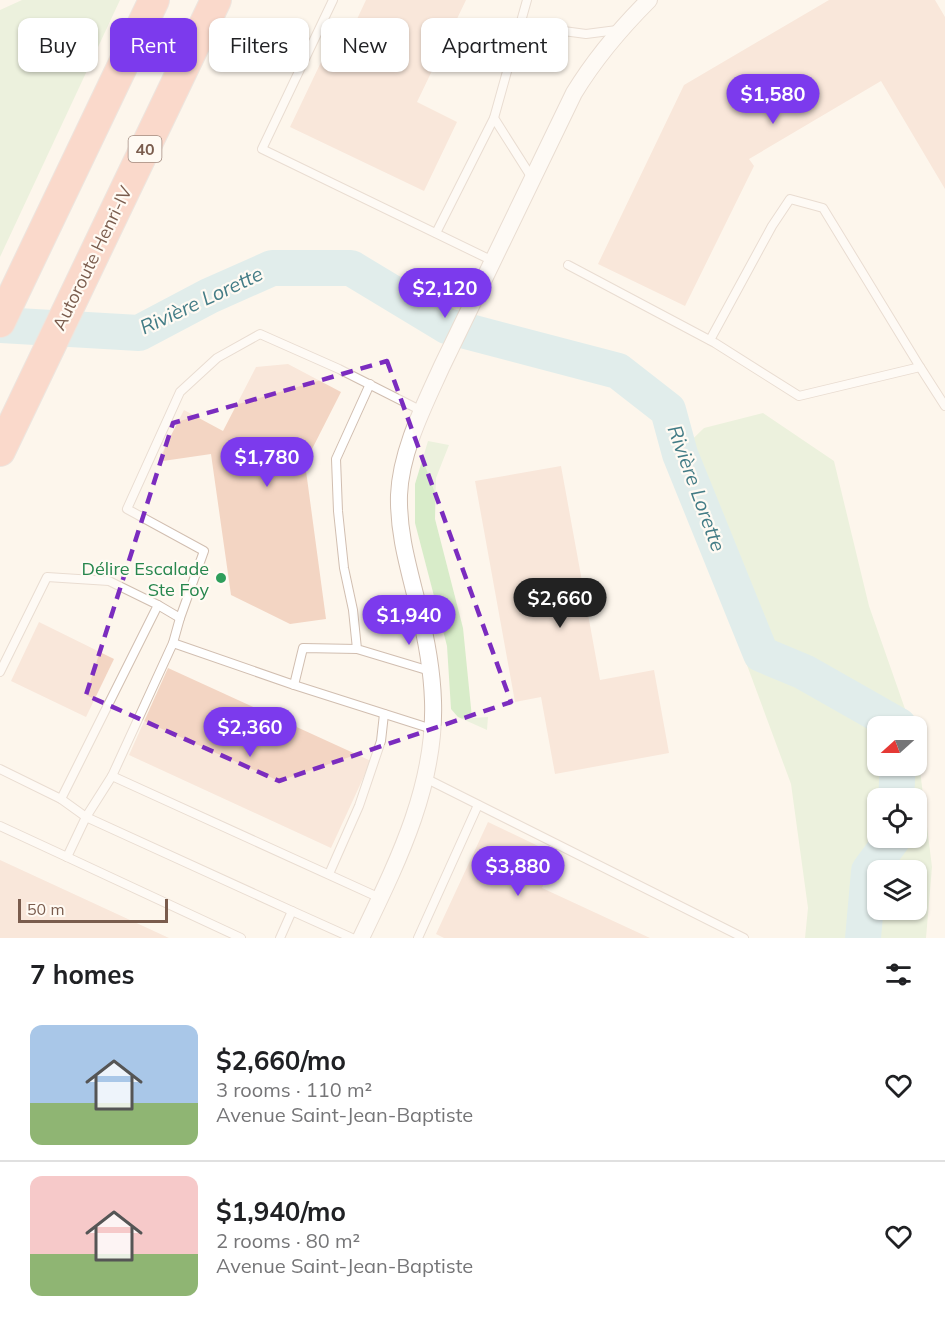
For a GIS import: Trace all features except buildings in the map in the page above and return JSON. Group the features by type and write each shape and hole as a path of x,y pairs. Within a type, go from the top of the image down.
{"highway":[{"path":"0,322 154,0"},
{"name":"Autoroute Henri-IV","path":"0,451 216,0"}],"street":[{"path":"361,938 405,844 425,778 432,729 434,701 431,672 419,608 405,558 400,521 399,493 404,465 422,411 442,366 574,93 595,59 619,30 649,0"}],"lane":[{"path":"333,0 261,149 493,261"},
{"path":"521,18 527,0"},
{"path":"568,32 586,34 619,30"},
{"path":"436,233 494,118 506,72"},
{"path":"494,118 533,178"},
{"path":"710,340 772,225 790,199 823,208 945,406"},
{"path":"567,265 710,340 799,396 920,368"},
{"path":"67,857 86,817 112,776 173,643 204,551 128,510 180,392 218,358 260,334 370,384 422,411"},
{"path":"357,649 353,610 344,568 338,511 336,459 370,384"},
{"path":"0,672 47,577 109,581 180,618"},
{"path":"62,799 158,605"},
{"path":"173,643 432,729"},
{"path":"294,685 303,648 357,649 431,672"},
{"path":"329,874 359,806 378,752 384,714"},
{"path":"0,769 62,799 86,817 352,938"},
{"path":"112,776 380,898"},
{"path":"425,778 744,938"},
{"path":"418,938 478,805"},
{"path":"0,826 241,938"},
{"path":"280,938 292,911"}],"highlighted area":[{"path":"387,361 511,702 279,781 86,695 173,423"}],"green space":[{"path":"22,0 120,0 98,47 98,18 18,18 18,72 86,72 0,257 0,10"},
{"path":"763,413 834,461 869,606 908,716 867,716 867,776 921,776 922,788 867,788 867,848 927,848 927,827 932,867 926,938 805,938 808,908 791,784 671,460 704,428"},
{"path":"428,441 449,445 436,478 435,519 463,628 472,718 488,717 487,730 458,717 451,709 447,646 415,523 415,484"}],"waterway":[{"name":"Rivière Lorette","path":"0,325 139,333 209,296 272,268 351,268 447,326 618,371 668,410 680,454 761,654 804,672 881,716"},
{"name":"Rivière Lorette","path":"897,776 897,788"},
{"name":"Rivière Lorette","path":"863,938 869,871 886,848"}],"place":[{"name":"Délire Escalade Ste Foy","path":"221,578"}]}
